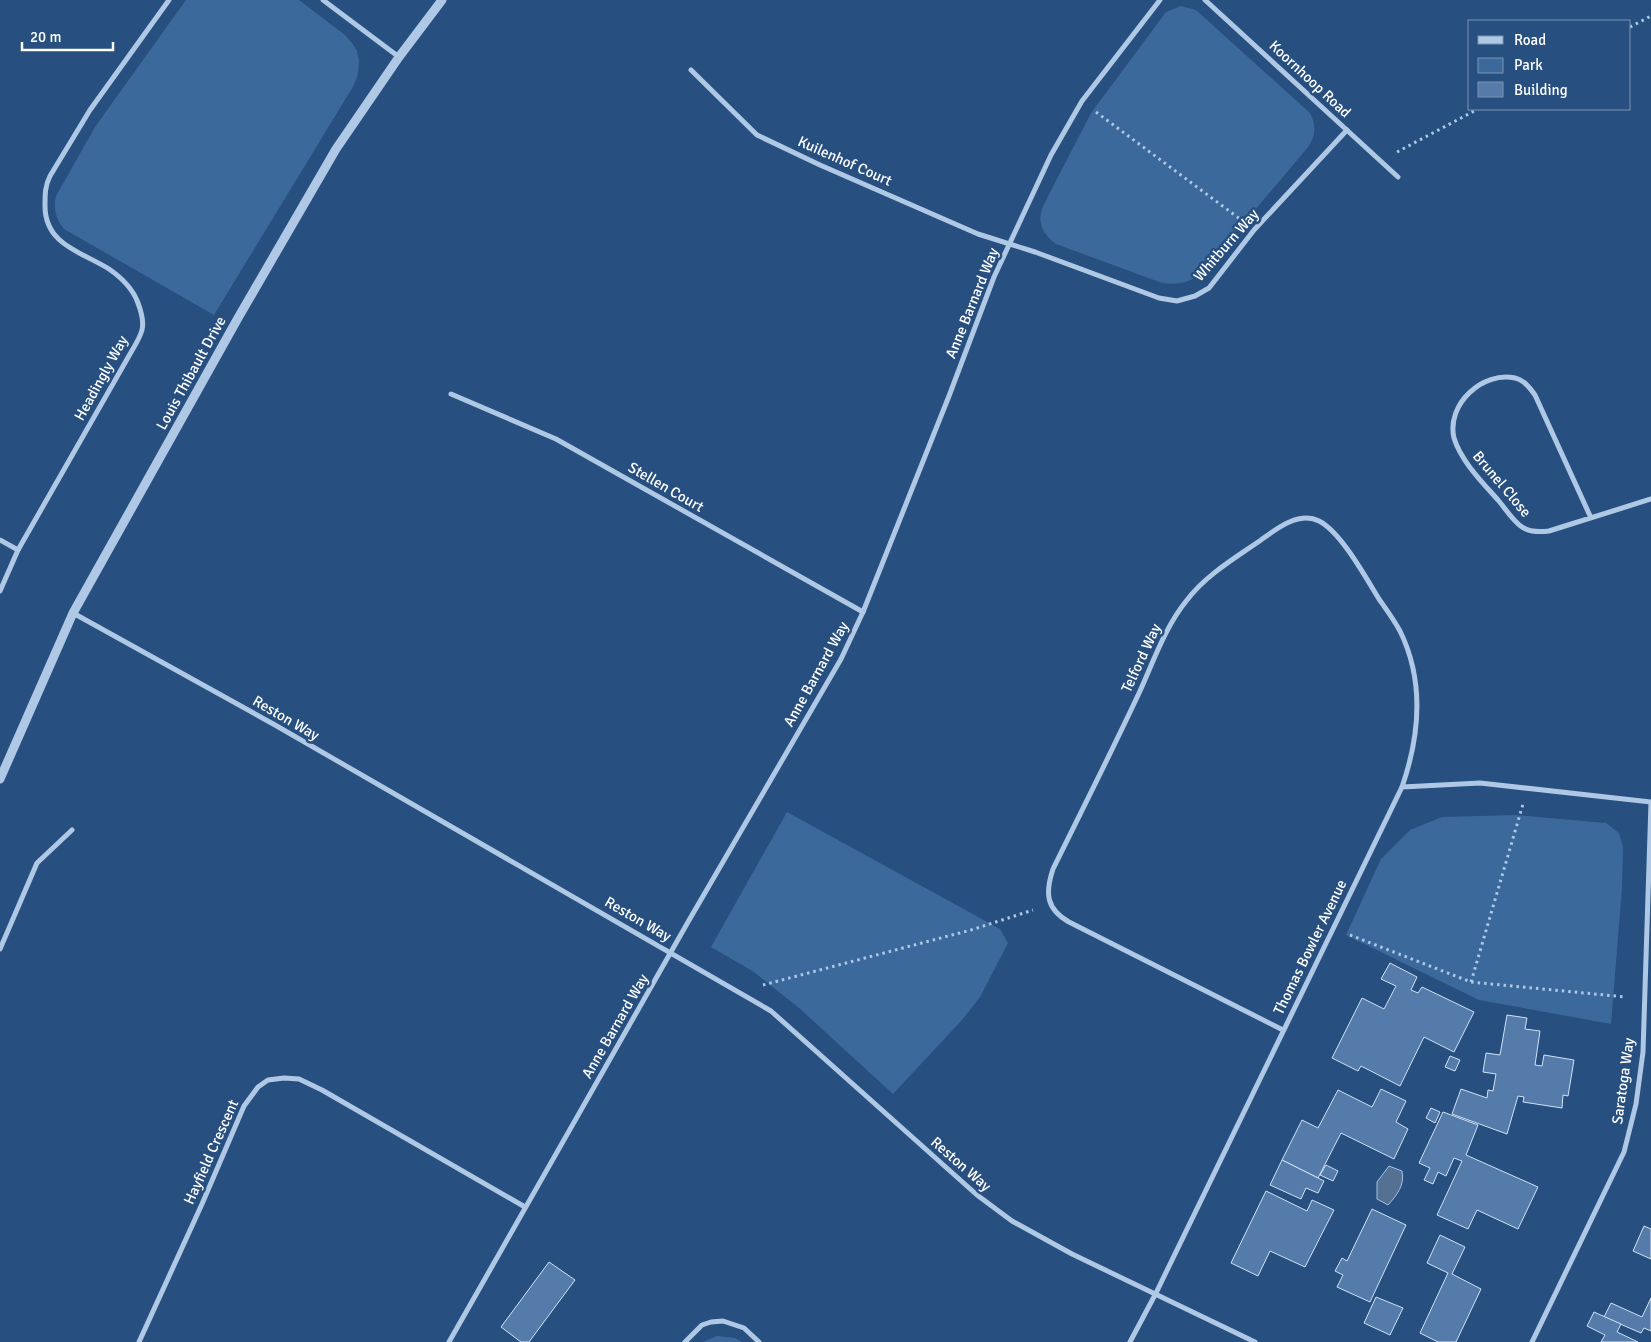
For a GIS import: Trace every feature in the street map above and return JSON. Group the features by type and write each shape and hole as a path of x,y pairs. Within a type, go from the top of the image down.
{"street":[{"name":"Headingly Way","path":"0,591 18,550 142,330 140,308 133,291 110,269 68,247 48,225 45,212 45,187 90,110 169,0"},
{"path":"323,0 400,57"},
{"name":"Louis Thibault Drive","path":"0,779 74,613 238,318 336,149 442,0"},
{"name":"Anne Barnard Way","path":"449,1342 840,659 863,612 994,277 1052,155 1082,101 1160,0"},
{"name":"Koornhoop Road","path":"1205,0 1398,177"},
{"name":"Kuilenhof Court","path":"691,70 757,135 820,165 978,234 1009,244"},
{"name":"Whitburn Way","path":"1009,244 1159,298 1177,301 1195,296 1209,288 1254,230 1346,130"},
{"name":"Brunel Close","path":"1590,518 1536,395 1526,384 1516,378 1503,377 1477,386 1467,395 1455,412 1454,435 1457,445 1478,477 1522,528 1539,532 1549,531 1651,500"},
{"name":"Stellen Court","path":"451,394 556,439 863,612"},
{"name":"Telford Way","path":"1051,904 1048,883 1053,869 1140,690 1166,631 1187,600 1203,583 1277,528 1294,521 1305,518 1318,520 1331,529 1352,556 1399,630 1408,651 1417,694 1418,718 1415,741 1402,786"},
{"path":"0,540 18,550"},
{"name":"Reston Way","path":"74,613 275,725 771,1011 977,1195 1012,1221 1072,1254 1255,1342"},
{"path":"1402,786 1480,783 1651,802"},
{"name":"Thomas Bowler Avenue","path":"1130,1342 1156,1293 1402,786"},
{"name":"Saratoga Way","path":"1532,1342 1624,1152 1636,1104 1643,1052 1651,802"},
{"path":"0,949 37,863 72,830"},
{"path":"1051,904 1058,916 1069,922 1283,1030"},
{"name":"Hayfield Crescent","path":"139,1342 244,1106 258,1087 268,1080 299,1079 322,1090 526,1207"},
{"path":"685,1342 702,1325 723,1321 744,1328 759,1342"}],"path":[{"path":"1631,27 1651,16"},
{"path":"1082,101 1254,230"},
{"path":"1380,161 1476,110"},
{"path":"1471,982 1528,787"},
{"path":"738,992 971,930 1051,904"},
{"path":"1333,929 1471,982 1644,998"}],"green space":[{"path":"186,0 299,0 345,35 357,51 359,61 358,74 354,85 214,315 64,229 57,218 55,210 56,196 95,127"},
{"path":"1181,6 1196,10 1310,113 1314,130 1309,146 1201,274 1187,281 1168,284 1056,244 1044,231 1041,216 1044,204 1091,113 1166,12"},
{"path":"787,812 1000,929 1008,943 980,997 962,1020 893,1094 799,1008 754,972 711,947"},
{"path":"1515,815 1606,823 1619,833 1623,847 1622,888 1611,1024 1479,1000 1346,935 1381,859 1410,830 1442,817"},
{"path":"717,1336 735,1338 742,1342 703,1342"}],"shaded area":[{"path":"1389,1166 1402,1171 1403,1176 1400,1190 1388,1205 1377,1199 1377,1182"}],"building":[{"path":"1390,963 1417,977 1411,990 1418,993 1422,987 1474,1012 1454,1052 1424,1037 1400,1086 1361,1066 1358,1071 1332,1058 1362,998 1384,1009 1396,986 1381,979"},
{"path":"1507,1015 1527,1018 1525,1029 1540,1031 1535,1065 1542,1066 1544,1055 1574,1060 1568,1096 1563,1095 1562,1108 1523,1102 1524,1097 1518,1096 1507,1134 1452,1114 1461,1089 1487,1098 1488,1090 1493,1091 1496,1074 1483,1072 1486,1053 1500,1055"},
{"path":"1450,1056 1460,1060 1455,1071 1445,1067"},
{"path":"1381,1089 1406,1101 1396,1122 1408,1129 1394,1159 1341,1133 1318,1178 1282,1160 1302,1120 1318,1128 1338,1090 1372,1107"},
{"path":"1431,1108 1440,1112 1435,1123 1426,1118"},
{"path":"1443,1112 1478,1125 1466,1155 1538,1187 1518,1229 1477,1210 1468,1229 1437,1215 1462,1161 1454,1158 1446,1176 1438,1172 1433,1184 1424,1180 1430,1168 1419,1163"},
{"path":"1282,1160 1324,1181 1318,1193 1306,1188 1301,1199 1270,1185"},
{"path":"1326,1165 1338,1171 1333,1181 1320,1175"},
{"path":"1266,1191 1307,1211 1312,1200 1334,1210 1305,1267 1270,1251 1258,1276 1231,1263"},
{"path":"1372,1209 1406,1225 1370,1302 1337,1287 1343,1275 1335,1271 1342,1258 1347,1261"},
{"path":"1644,1226 1651,1229 1651,1259 1633,1251"},
{"path":"1440,1235 1465,1247 1452,1274 1481,1289 1456,1342 1438,1342 1420,1333 1448,1273 1427,1263"},
{"path":"549,1262 575,1280 529,1342 521,1342 501,1327"},
{"path":"1376,1297 1403,1308 1390,1335 1364,1323"},
{"path":"1651,1298 1651,1331 1644,1328 1641,1333 1604,1317 1611,1303 1642,1317"},
{"path":"1594,1312 1621,1324 1617,1332 1638,1342 1601,1342 1605,1335 1587,1326"}]}
